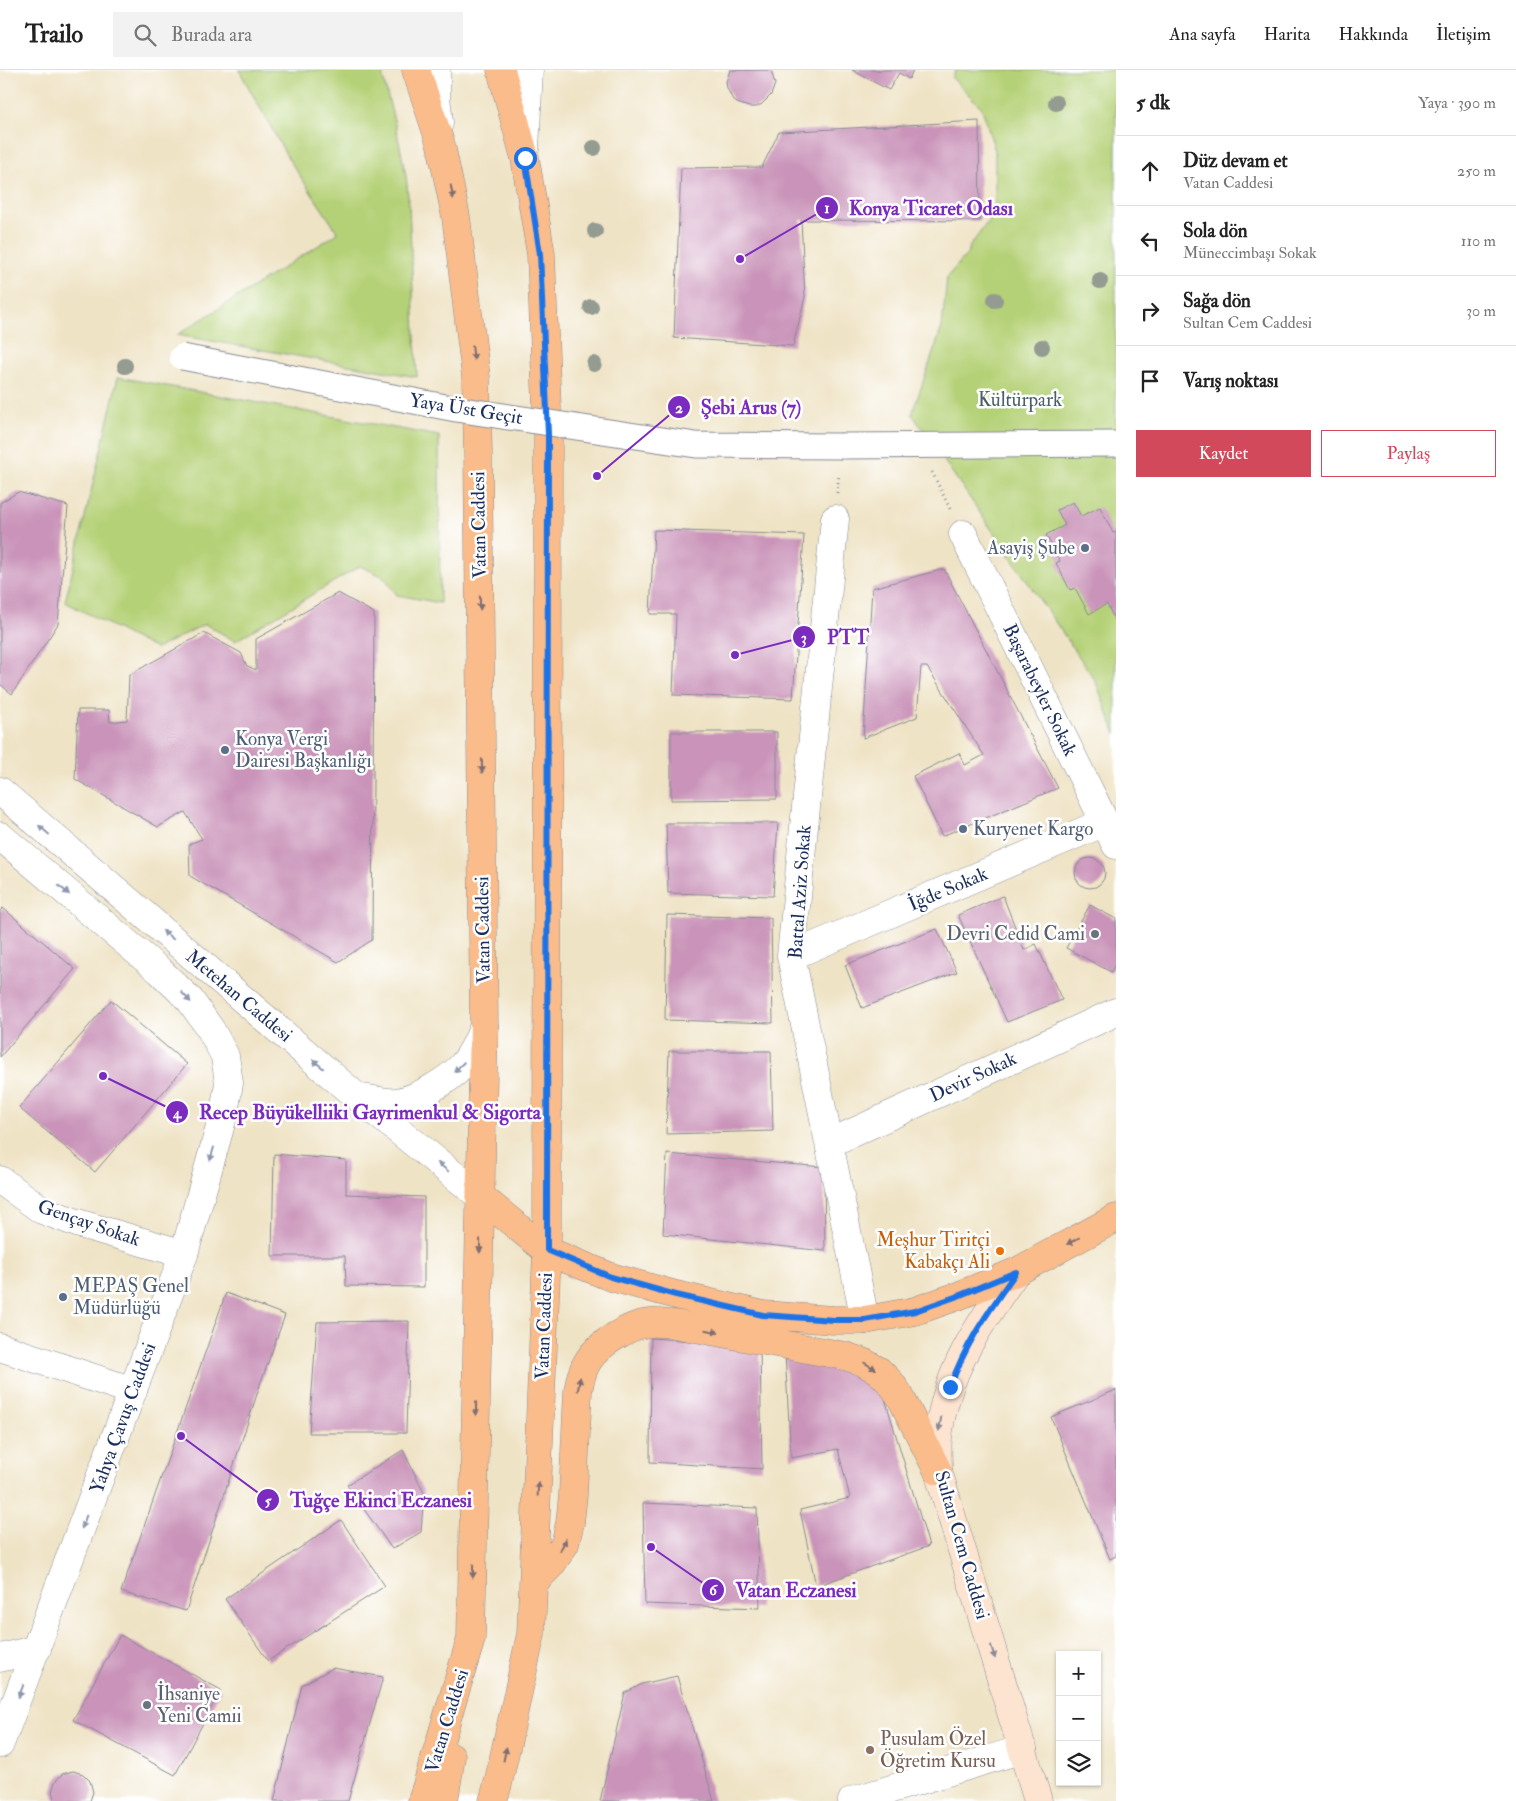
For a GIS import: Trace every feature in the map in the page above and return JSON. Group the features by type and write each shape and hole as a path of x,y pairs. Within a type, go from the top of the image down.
{"main road":[{"name":"Vatan Caddesi","path":"416,70 442,144 456,217 476,377 484,1026 471,1639 422,1801"},
{"name":"Vatan Caddesi","path":"492,1801 498,1784 531,1634 547,1250 548,434 540,254 525,158 501,70"},
{"path":"481,1198 547,1250 611,1277 676,1295 763,1315 834,1320 865,1320 915,1311 958,1296 1016,1272 1116,1218"},
{"name":"Sultan Cem Caddesi","path":"1016,1272 970,1340 959,1362 942,1412 938,1438 938,1471 1038,1801"},
{"path":"533,1583 552,1565 565,1544 570,1524 578,1391 581,1375 588,1360 614,1337 631,1328 649,1323 674,1324 836,1354 863,1362 879,1371 900,1396 938,1471"},
{"path":"444,1801 471,1639"}],"street":[{"path":"436,70 436,97 442,144"},
{"path":"525,158 529,70"},
{"name":"Yaya Üst Geçit","path":"182,357 456,409 696,445 1116,444"},
{"name":"Battal Aziz Sokak","path":"835,519 791,956 865,1320"},
{"name":"Başarabeyler Sokak","path":"963,534 1110,833"},
{"name":"Metehan Caddesi","path":"0,791 357,1097 481,1198"},
{"name":"İğde Sokak","path":"791,956 1110,833"},
{"name":"Metehan Caddesi","path":"0,836 160,970 190,1000 211,1030 225,1056"},
{"name":"Devir Sokak","path":"830,1143 1116,1012"},
{"path":"357,1097 376,1101 396,1102 418,1095 440,1083 461,1067 473,1050 484,1026"},
{"name":"Yahya Çavuş Caddesi","path":"0,1744 184,1254 224,1113 229,1083 225,1056"},
{"name":"Gençay Sokak","path":"0,1180 42,1210 77,1223 184,1254"},
{"path":"0,1347 133,1391"},
{"path":"0,1658 37,1649"},
{"path":"852,1801 1023,1750"}],"path":[{"path":"919,445 963,534"},
{"path":"835,519 842,446"}],"green space":[{"path":"239,70 381,70 406,176 417,377 177,335 338,233 288,158"},
{"name":"Kültürpark","path":"956,70 1116,70 1116,734 1095,680 912,414 942,327 947,277 968,253 970,246 995,212 995,151 982,108 952,78"},
{"path":"118,377 439,436 440,603 397,595 384,577 360,566 235,641 205,624 156,649 65,602"}],"building":[{"path":"730,70 771,70 775,84 771,95 756,107 737,103 733,100 727,88 726,82"},
{"path":"852,70 913,70 909,79 899,73 889,90"},
{"path":"979,121 980,221 801,220 805,297 793,346 674,338 681,168 762,167 779,132"},
{"path":"18,492 68,506 58,624 12,694 0,684 0,503"},
{"name":"Asayiş Şube","path":"1073,502 1081,516 1100,507 1113,533 1116,532 1116,618 1114,619 1107,604 1089,614 1075,588 1070,590 1056,563 1060,561 1046,535 1065,525 1057,510"},
{"path":"654,530 804,535 793,699 673,695 676,614 650,614"},
{"path":"944,569 1058,788 942,836 913,776 959,753 965,765 984,755 927,667 921,667 917,717 863,738 872,588"},
{"name":"Konya Vergi Dairesi Başkanlığı","path":"338,593 374,613 372,940 338,962 190,876 189,844 202,839 185,812 158,827 75,779 78,710 109,710 110,722 127,720 129,675 204,633 241,653 247,666 256,670 256,639"},
{"path":"671,732 777,732 777,799 671,800"},
{"path":"666,823 778,823 773,896 668,893"},
{"path":"1090,858 1096,859 1104,867 1104,879 1096,887 1090,888 1084,887 1076,879 1075,873 1076,867 1084,859"},
{"path":"1003,896 1024,950 1036,944 1062,1000 1007,1022 958,915"},
{"name":"Devri Cedid Cami","path":"1090,905 1116,919 1116,963 1111,972 1066,948"},
{"path":"3,908 75,969 0,1057 0,911"},
{"path":"667,915 771,918 773,1023 665,1020"},
{"path":"937,929 957,972 862,1008 845,965"},
{"path":"111,1000 187,1064 95,1172 19,1108"},
{"path":"669,1051 771,1051 773,1131 666,1134"},
{"path":"274,1154 346,1160 346,1194 424,1197 424,1287 346,1286 345,1256 272,1256"},
{"path":"667,1154 824,1167 825,1251 663,1234"},
{"path":"226,1293 285,1315 261,1382 186,1611 121,1592"},
{"path":"409,1321 406,1433 309,1433 317,1322"},
{"path":"651,1338 760,1346 762,1469 650,1462"},
{"path":"785,1353 848,1364 883,1392 929,1546 816,1586 800,1510 850,1498 838,1449 791,1458"},
{"path":"1116,1390 1116,1556 1110,1559 1051,1417"},
{"path":"403,1450 424,1493 421,1532 392,1549 347,1485"},
{"path":"643,1503 757,1508 760,1608 645,1604"},
{"path":"341,1520 385,1586 268,1661 225,1599"},
{"name":"İhsaniye Yeni Camii","path":"120,1635 221,1690 175,1775 73,1720"},
{"path":"333,1668 383,1677 348,1801 274,1801 302,1685"},
{"path":"677,1676 714,1801 600,1801 625,1693 642,1684"},
{"path":"73,1771 83,1774 90,1781 93,1792 90,1801 55,1801 52,1792 55,1782 62,1774"}],"place":[{"name":"Konya Ticaret Odası","path":"740,259"},
{"name":"Şebi Arus (7)","path":"597,476"},
{"name":"Asayiş Şube","path":"1085,548"},
{"name":"PTT","path":"735,655"},
{"name":"Konya Vergi Dairesi Başkanlığı","path":"225,750"},
{"name":"Kuryenet Kargo","path":"963,829"},
{"name":"Devri Cedid Cami","path":"1095,934"},
{"name":"Recep Büyükelliiki Gayrimenkul & Sigorta","path":"103,1076"},
{"name":"Meşhur Tiritçi Kabakçı Ali","path":"1000,1251"},
{"name":"MEPAŞ Genel Müdürlüğü","path":"63,1297"},
{"name":"Tuğçe Ekinci Eczanesi","path":"181,1436"},
{"name":"Vatan Eczanesi","path":"651,1547"},
{"name":"İhsaniye Yeni Camii","path":"147,1705"},
{"name":"Pusulam Özel Öğretim Kursu","path":"870,1750"}],"route":[{"path":"525,158 540,254 548,434 547,1250 611,1277 676,1295 763,1315 834,1320 865,1320 915,1311 1016,1272 970,1340 959,1362 950,1387"}]}
